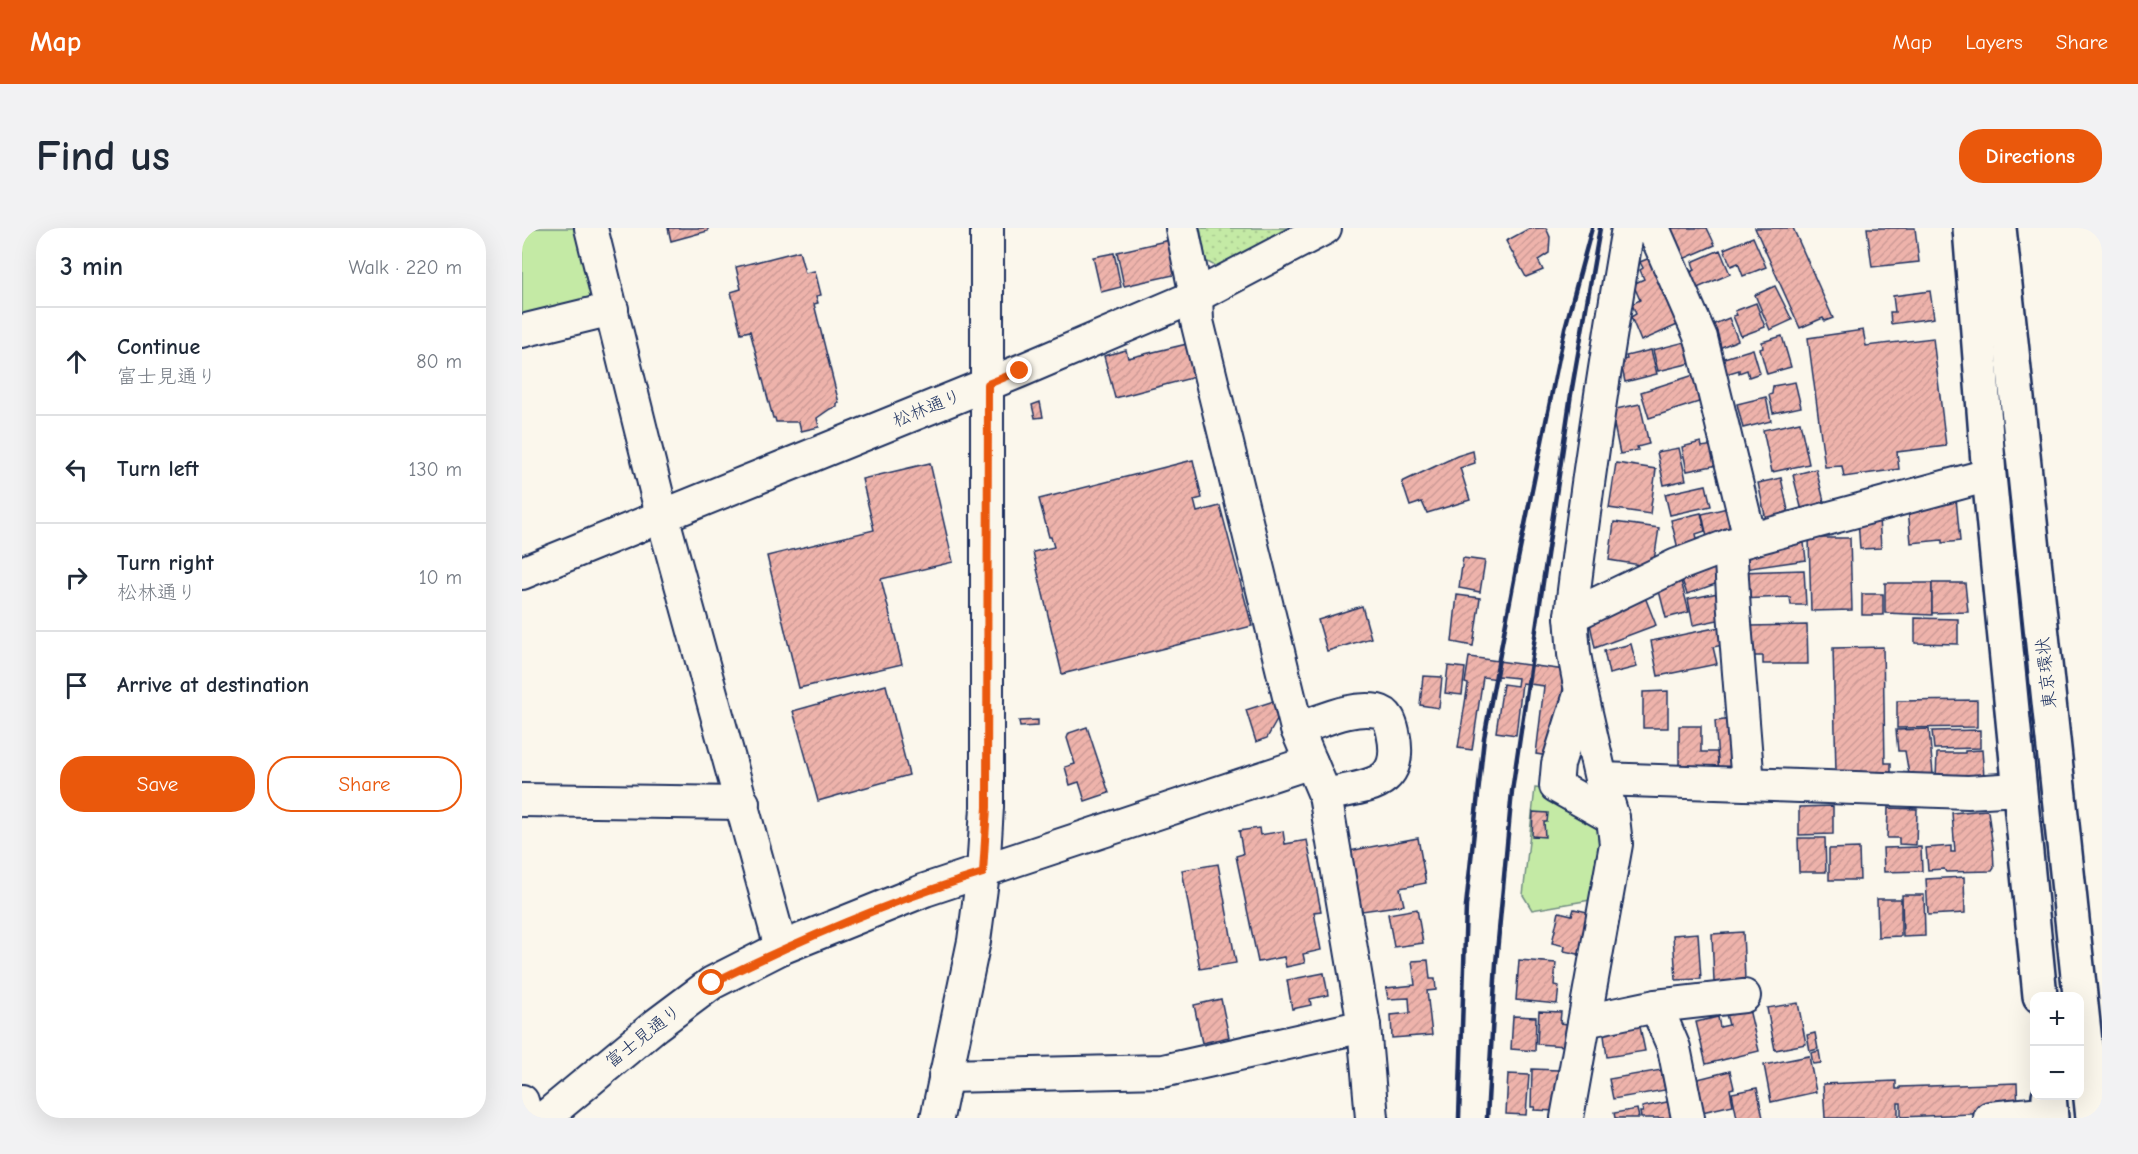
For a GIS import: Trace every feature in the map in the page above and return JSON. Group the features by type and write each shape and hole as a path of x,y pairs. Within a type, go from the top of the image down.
{"highway":[{"name":"東京環状","path":"1970,228 1989,475 2040,992"},
{"name":"東京環状","path":"1998,228 2093,1118"}],"street":[{"path":"591,228 663,515 781,948"},
{"path":"937,1118 974,941 983,873 987,807 987,228"},
{"path":"1182,228 1196,296 1197,321 1297,729 1325,795 1364,1026 1372,1118"},
{"name":"松林通り","path":"522,573 988,384 1196,296 1325,228"},
{"path":"1567,1118 1616,844 1612,818 1600,779 1581,691 1574,654 1571,616 1589,471 1628,228"},
{"path":"1653,228 1701,338 1740,542 1734,611 1748,784"},
{"path":"522,331 612,309"},
{"path":"1571,616 1677,565 1740,542 1989,475"},
{"path":"1581,691 1558,764 1556,786 1612,818"},
{"path":"1297,729 1357,709 1381,712 1390,721 1396,748 1394,767 1381,781 1325,795"},
{"name":"富士見通り","path":"544,1118 656,1025 712,983 781,948 925,890 983,873 1311,762"},
{"path":"1600,779 1968,792 2019,789"},
{"path":"522,800 743,803"},
{"path":"1585,1021 1656,1006 1744,996"},
{"path":"1656,1006 1674,1048 1688,1118"},
{"path":"945,1076 1163,1071 1364,1026"},
{"path":"522,1101 527,1118"},
{"path":"1990,1118 2051,1108"}],"green space":[{"path":"522,228 579,228 599,295 593,305 522,323"},
{"path":"1200,228 1294,228 1220,269 1206,261"},
{"path":"1535,788 1558,790 1596,819 1605,844 1596,899 1532,910 1523,895"}],"building":[{"path":"668,228 708,228 708,231 671,241"},
{"path":"1530,228 1546,228 1550,237 1549,253 1538,260 1543,270 1526,277 1506,241"},
{"path":"1707,228 1715,245 1681,260 1669,230"},
{"path":"1755,228 1793,228 1833,318 1825,321 1823,318 1800,328"},
{"path":"1867,228 1915,228 1919,262 1872,267"},
{"path":"1753,237 1766,267 1743,276 1738,263 1731,266 1724,249"},
{"path":"1170,240 1178,274 1124,286 1117,252"},
{"path":"1720,250 1730,274 1695,289 1690,276 1690,272 1695,270 1692,262"},
{"path":"799,251 805,273 815,271 821,295 816,296 818,303 814,304 839,403 837,407 817,418 819,427 801,431 799,422 776,422 773,418 750,331 741,333 731,292 741,289 736,267"},
{"path":"1114,253 1121,287 1101,292 1093,257"},
{"path":"1652,257 1682,323 1641,341 1631,317 1636,314 1632,304 1640,300 1633,284 1644,279 1640,270 1643,268 1640,262"},
{"path":"1775,286 1792,320 1770,330 1755,295"},
{"path":"1930,291 1934,318 1891,324 1890,312 1895,312 1893,296"},
{"path":"1756,303 1765,327 1741,336 1733,316 1737,315 1735,311"},
{"path":"1729,318 1738,340 1717,349 1707,327"},
{"path":"1863,330 1866,346 1933,338 1946,446 1897,452 1899,469 1844,477 1842,466 1825,467 1808,338"},
{"path":"1782,336 1791,367 1767,374 1760,349 1763,348 1762,342"},
{"path":"1689,341 1700,361 1658,371 1653,350"},
{"path":"1187,344 1195,377 1115,398 1104,356 1126,350 1128,358"},
{"path":"1753,349 1760,373 1749,377 1747,370 1726,374 1721,359"},
{"path":"1651,350 1657,374 1625,382 1621,363 1627,359 1626,356"},
{"path":"1697,374 1705,400 1649,418 1641,392"},
{"path":"1795,382 1801,407 1773,413 1769,395 1772,394 1773,386"},
{"path":"1766,397 1771,421 1743,428 1737,404"},
{"path":"1040,402 1043,417 1035,418 1032,405"},
{"path":"1640,404 1649,444 1637,447 1638,450 1620,454 1611,410"},
{"path":"1800,422 1809,464 1772,472 1763,430"},
{"path":"1701,442 1702,447 1713,445 1718,465 1687,471 1682,447"},
{"path":"1679,448 1686,480 1664,485 1657,452"},
{"path":"1473,451 1475,463 1460,468 1470,500 1427,513 1422,502 1410,506 1402,482 1457,456"},
{"path":"1193,460 1202,498 1194,500 1197,512 1220,506 1252,626 1062,674 1033,552 1054,547 1039,499"},
{"path":"930,463 953,562 881,579 902,664 799,688 767,556 874,530 862,479"},
{"path":"1616,463 1656,469 1650,514 1609,508"},
{"path":"1816,469 1825,505 1802,511 1793,475"},
{"path":"1781,478 1789,515 1766,520 1758,483"},
{"path":"1706,485 1711,506 1670,515 1665,494"},
{"path":"1956,498 1960,541 1911,543 1908,508"},
{"path":"1736,506 1741,528 1708,542 1702,514"},
{"path":"1701,513 1705,531 1696,534 1699,548 1679,553 1671,520"},
{"path":"1879,518 1881,548 1860,549 1858,519"},
{"path":"1614,522 1659,528 1653,567 1609,560"},
{"path":"1809,538 1850,538 1852,610 1811,611"},
{"path":"1804,543 1806,560 1744,569 1742,556 1757,554 1757,550"},
{"path":"1463,558 1485,561 1480,592 1459,588"},
{"path":"1715,565 1721,582 1687,594 1681,577"},
{"path":"1804,570 1806,605 1791,605 1790,597 1740,599 1739,572"},
{"path":"1680,577 1689,612 1666,618 1657,583"},
{"path":"1885,583 1932,583 1932,615 1885,613"},
{"path":"1932,583 1965,583 1968,612 1932,613"},
{"path":"1718,593 1723,619 1693,625 1688,599"},
{"path":"1862,594 1883,594 1883,615 1862,615"},
{"path":"1457,595 1480,598 1473,646 1452,642"},
{"path":"1645,597 1656,625 1595,648 1589,619"},
{"path":"1362,606 1371,638 1327,651 1318,620"},
{"path":"1915,618 1958,619 1958,644 1915,643"},
{"path":"1807,625 1808,664 1763,664 1763,656 1750,656 1750,626"},
{"path":"1720,627 1723,645 1713,647 1717,664 1658,676 1651,641"},
{"path":"1631,644 1637,667 1609,674 1604,651"},
{"path":"1883,647 1885,763 1891,763 1891,774 1836,773 1833,648"},
{"path":"1469,657 1565,670 1555,757 1536,754 1544,686 1522,683 1516,735 1496,732 1503,684 1517,686 1518,678 1498,676 1498,679 1483,677 1472,750 1458,748 1468,684 1465,683"},
{"path":"1448,666 1465,668 1462,695 1445,693"},
{"path":"1423,676 1442,677 1439,708 1420,705"},
{"path":"886,685 909,775 818,801 793,711"},
{"path":"1668,691 1668,728 1643,728 1643,692"},
{"path":"1277,700 1281,713 1267,738 1256,742 1246,710"},
{"path":"1977,700 1977,727 1897,728 1897,701"},
{"path":"1734,719 1738,771 1719,773 1715,721"},
{"path":"1038,720 1038,726 1020,727 1019,721"},
{"path":"1679,726 1701,726 1701,752 1717,752 1719,773 1679,773"},
{"path":"1087,727 1109,793 1085,801 1079,782 1070,785 1065,767 1075,764 1067,738 1069,733"},
{"path":"1929,729 1934,785 1911,786 1905,751 1898,751 1896,730"},
{"path":"1980,730 1980,748 1934,749 1932,731"},
{"path":"1982,750 1984,777 1936,778 1937,753 1965,753 1965,751"},
{"path":"1833,806 1833,834 1799,835 1799,807"},
{"path":"1888,808 1917,809 1916,845 1899,844 1899,838 1887,838"},
{"path":"1986,810 1993,848 1994,868 1992,871 1928,870 1926,848 1951,846 1951,852 1955,852 1952,813"},
{"path":"1533,812 1548,813 1547,822 1544,822 1545,837 1532,836"},
{"path":"1259,828 1260,835 1283,831 1285,844 1307,840 1321,911 1314,912 1321,950 1303,954 1305,963 1286,967 1284,957 1258,962 1236,856 1243,854 1239,831"},
{"path":"1418,838 1426,883 1400,888 1404,905 1362,911 1349,851"},
{"path":"1798,838 1825,838 1826,872 1799,872"},
{"path":"1921,847 1922,871 1884,872 1883,848"},
{"path":"1859,848 1860,880 1829,880 1829,849"},
{"path":"1218,864 1236,963 1200,969 1182,870"},
{"path":"1964,877 1965,913 1928,915 1926,879"},
{"path":"1902,895 1924,895 1925,936 1903,937"},
{"path":"1877,899 1901,899 1901,936 1878,937"},
{"path":"1417,909 1423,943 1394,947 1388,914"},
{"path":"1574,909 1592,913 1583,955 1564,951 1565,946 1552,943 1559,912 1572,915"},
{"path":"1743,932 1745,980 1714,982 1712,934"},
{"path":"1698,933 1701,979 1676,980 1673,935"},
{"path":"1428,960 1430,979 1435,979 1436,990 1427,991 1432,1035 1392,1038 1391,1015 1410,1013 1409,998 1388,999 1386,988 1415,985 1412,961"},
{"path":"1519,960 1556,963 1554,985 1559,986 1557,1004 1516,1000"},
{"path":"1324,973 1328,995 1310,999 1311,1005 1292,1009 1287,980"},
{"path":"1221,999 1229,1037 1202,1043 1194,1005"},
{"path":"1798,1003 1806,1044 1775,1050 1767,1008"},
{"path":"1749,1009 1759,1051 1706,1064 1696,1022 1718,1017 1720,1027 1729,1025 1726,1014"},
{"path":"1539,1011 1561,1012 1560,1023 1568,1024 1566,1046 1537,1044"},
{"path":"1513,1016 1536,1017 1535,1051 1511,1049"},
{"path":"1639,1022 1645,1051 1607,1057 1603,1028"},
{"path":"1815,1033 1818,1049 1810,1051 1807,1035"},
{"path":"1819,1051 1821,1063 1813,1064 1811,1053"},
{"path":"1809,1056 1816,1092 1771,1102 1764,1065"},
{"path":"1532,1069 1558,1070 1556,1111 1534,1110 1535,1107 1531,1107"},
{"path":"1661,1070 1665,1090 1613,1099 1609,1079"},
{"path":"1730,1071 1734,1088 1730,1089 1733,1105 1702,1112 1694,1080"},
{"path":"1508,1074 1529,1075 1526,1115 1506,1114"},
{"path":"1896,1081 1896,1089 2017,1083 2018,1112 1901,1117 1901,1103 1898,1103 1898,1118 1825,1118 1823,1084"},
{"path":"1757,1088 1763,1118 1737,1118 1732,1093"},
{"path":"1672,1101 1675,1118 1641,1118 1642,1107"},
{"path":"1637,1109 1639,1118 1615,1118 1614,1113"}],"railway":[{"path":"1459,1118 1466,906 1484,738 1565,328 1592,228"},
{"path":"1487,1118 1496,963 1512,791 1571,394 1600,228"}],"route":[{"path":"712,983 781,948 925,890 983,873 987,807 988,384 1020,371"}]}
